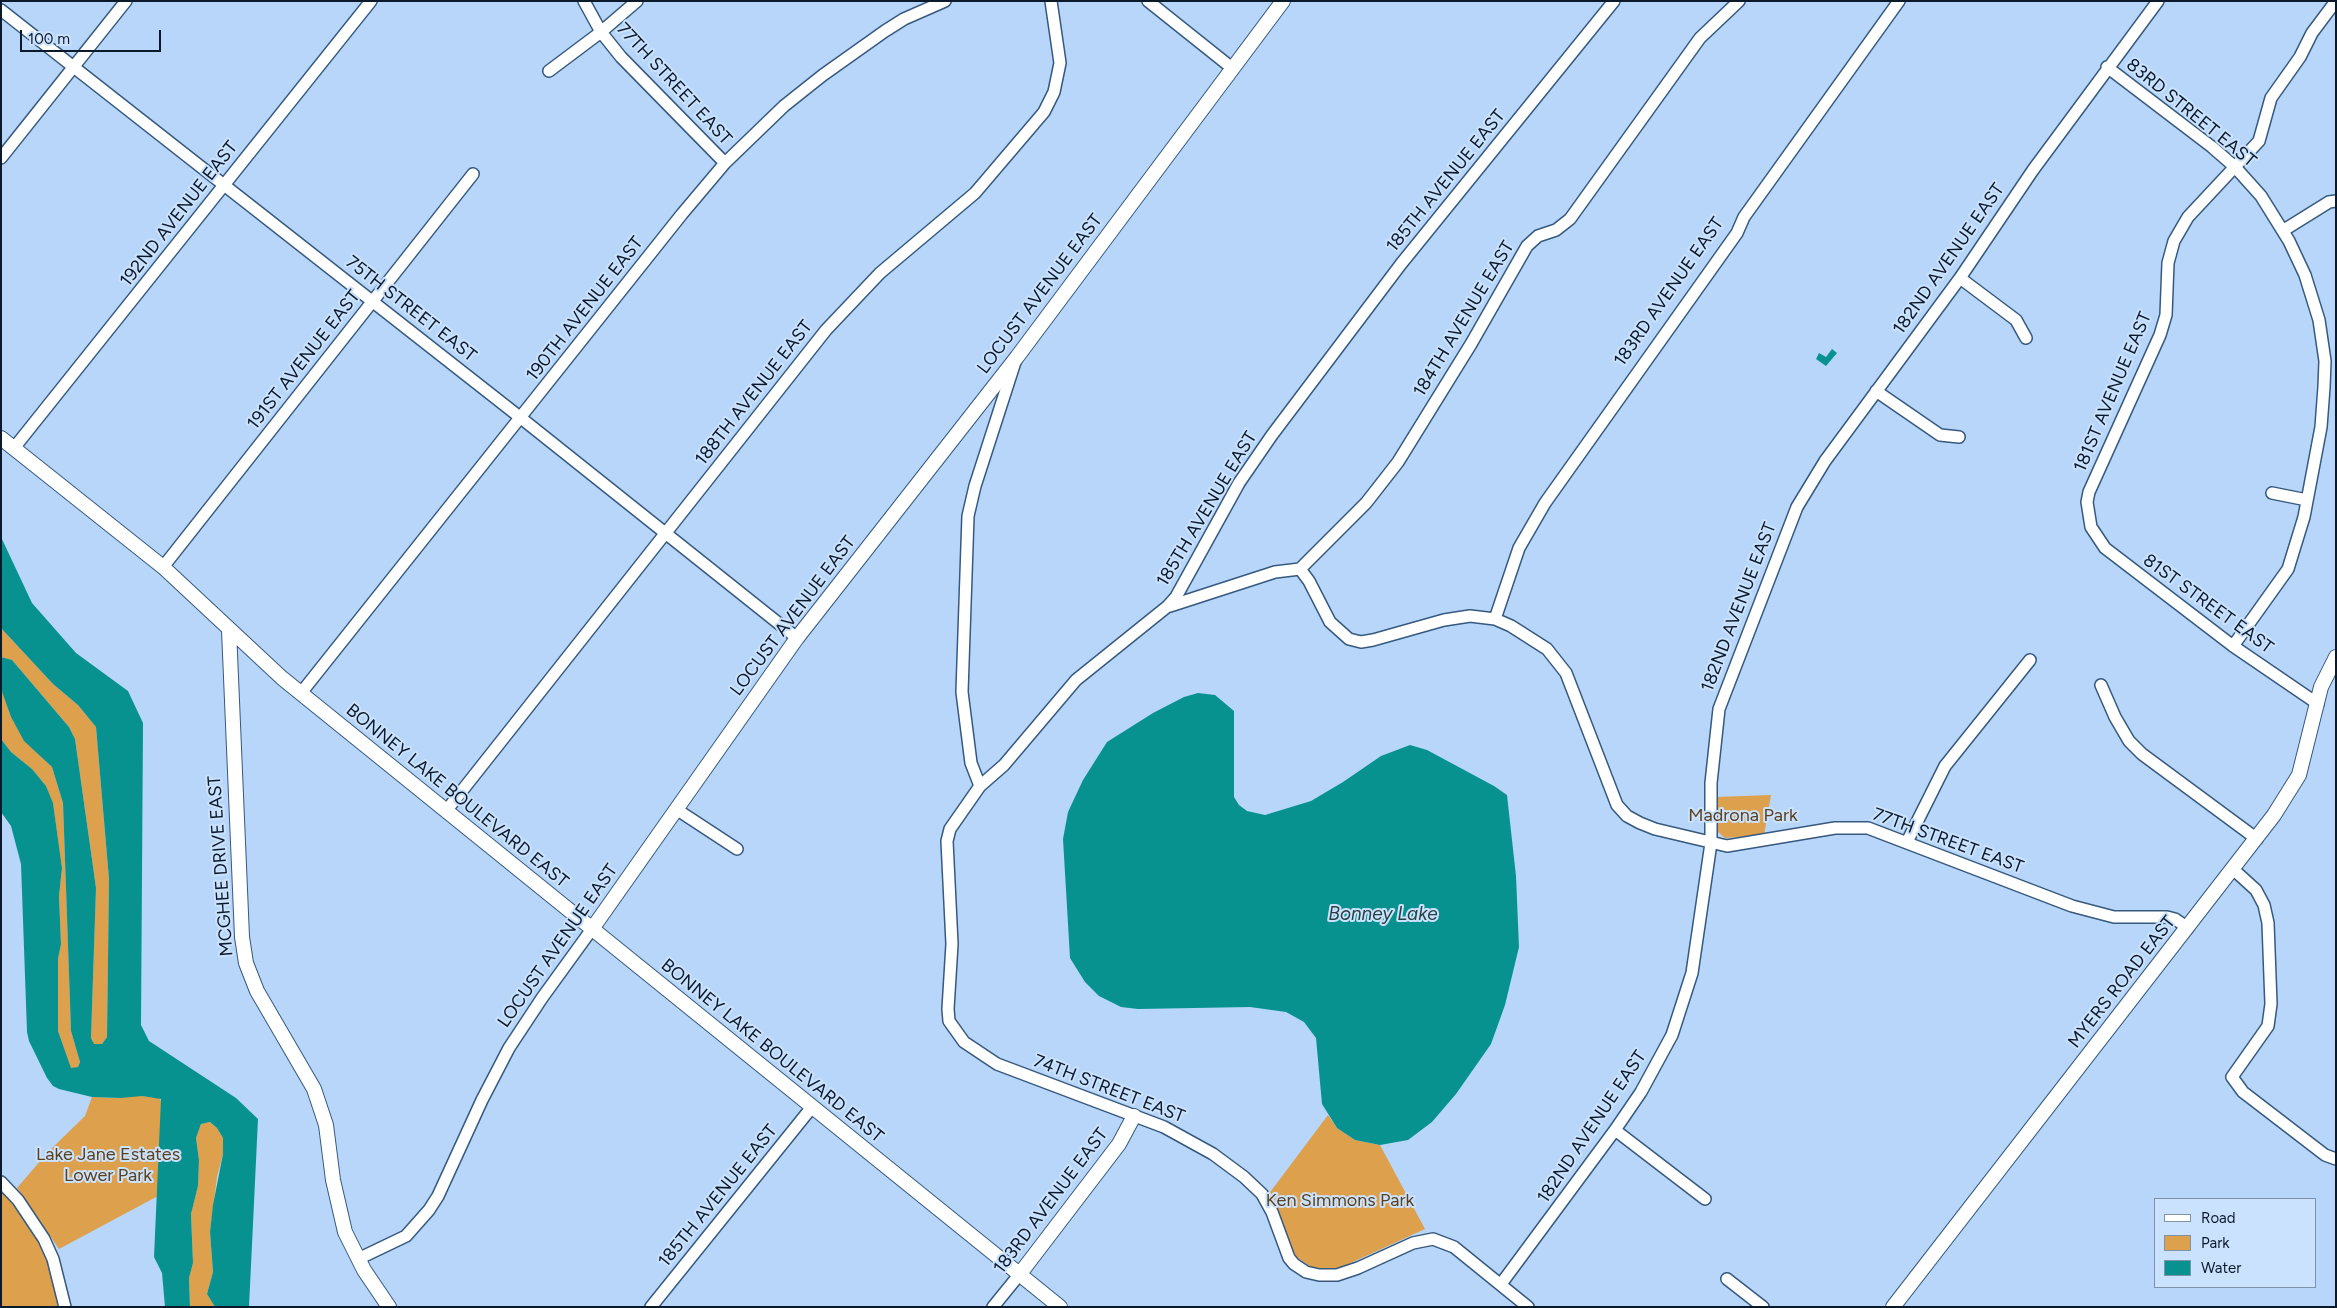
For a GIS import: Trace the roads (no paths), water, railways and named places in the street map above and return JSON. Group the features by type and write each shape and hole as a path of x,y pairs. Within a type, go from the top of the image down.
{"street":[{"path":"1,158 126,1"},
{"name":"192ND AVENUE EAST","path":"14,448 371,1"},
{"name":"77TH STREET EAST","path":"584,1 601,32 621,57 725,163"},
{"path":"550,71 601,32 637,1"},
{"name":"190TH AVENUE EAST","path":"302,693 682,214 725,163 784,106 823,74 885,30 946,1"},
{"name":"188TH AVENUE EAST","path":"446,811 844,310 880,273 975,192 1044,112 1054,92 1060,63 1051,1"},
{"path":"1148,1 1232,68"},
{"name":"LOCUST AVENUE EAST","path":"358,1259 406,1236 429,1210 509,1048 676,809 798,638 1016,357 1283,1"},
{"name":"185TH AVENUE EAST","path":"949,1001 952,944 947,841 950,828 980,786 1004,765 1076,680 1168,606 1185,582 1248,469 1272,435 1401,264 1614,1"},
{"name":"184TH AVENUE EAST","path":"1300,569 1366,503 1398,462 1471,344 1527,246 1538,236 1556,230 1570,219 1700,38 1739,1"},
{"name":"183RD AVENUE EAST","path":"1495,619 1519,548 1545,503 1737,233 1744,217 1899,1"},
{"name":"182ND AVENUE EAST","path":"1501,1284 1615,1130 1658,1062 1672,1035 1683,1006 1692,973 1711,843 1711,783 1719,709 1797,507 1826,461 1960,278 2033,170 2158,1"},
{"name":"181ST AVENUE EAST","path":"2089,521 2087,502 2089,492 2154,350 2166,315 2168,263 2174,241 2188,217 2259,141 2264,130 2268,105 2300,57 2312,33 2336,2"},
{"name":"75TH STREET EAST","path":"1,10 798,638"},
{"name":"83RD STREET EAST","path":"2108,67 2212,147 2253,186 2268,204 2284,230 2314,299 2325,361 2320,427 2307,500 2288,569 2233,646"},
{"name":"191ST AVENUE EAST","path":"163,567 473,174"},
{"path":"2284,230 2329,202 2336,201"},
{"path":"1960,278 2016,320 2026,338"},
{"path":"980,786 970,763 962,692 968,516 975,486 1016,357"},
{"path":"1876,391 1940,435 1959,437"},
{"name":"BONNEY LAKE BOULEVARD EAST","path":"1,438 163,567 229,630 302,693 1060,1307"},
{"path":"2272,493 2307,500"},
{"name":"81ST STREET EAST","path":"2089,521 2096,537 2105,548 2233,646 2318,704"},
{"path":"1168,606 1275,572 1300,569"},
{"name":"77TH STREET EAST","path":"1300,569 1309,581 1330,622 1344,636 1355,641 1372,640 1470,616 1495,619 1548,649 1560,662 1589,730 1611,792 1622,812 1633,820 1655,829 1727,846 1835,828 1858,827 1877,831 1907,842 2072,906 2103,915 2175,918 2188,928"},
{"name":"MCGHEE DRIVE EAST","path":"229,630 243,951 257,991 314,1089 328,1134 340,1214 350,1244 380,1296 389,1307"},
{"name":"MYERS ROAD EAST","path":"1893,1307 2258,839 2300,775 2321,688 2336,657"},
{"path":"1907,842 1945,766 2030,660"},
{"path":"2102,685 2115,718 2129,741 2142,754 2258,839"},
{"path":"676,809 737,849"},
{"path":"2234,870 2256,890 2264,905 2268,923 2272,1004 2268,1026 2232,1077 2243,1092 2325,1155 2336,1160"},
{"name":"74TH STREET EAST","path":"949,1001 949,1021 964,1042 978,1052 1014,1071 1134,1116 1191,1141 1254,1185 1262,1194 1272,1212 1289,1258 1306,1272 1319,1275 1337,1275 1358,1268 1413,1243 1433,1239 1454,1247 1528,1307"},
{"name":"185TH AVENUE EAST","path":"651,1307 812,1107"},
{"name":"183RD AVENUE EAST","path":"993,1307 1119,1144 1134,1116"},
{"path":"1615,1130 1705,1198"},
{"path":"1,1182 18,1200 44,1239 53,1260 65,1307"},
{"path":"1727,1279 1763,1307"}],"water":[{"path":"1832,349 1837,353 1826,366 1816,359 1819,353 1826,357"},
{"path":"1,537 32,603 76,653 128,691 143,723 141,1025 149,1041 236,1098 258,1119 249,1307 215,1307 207,1294 213,1272 210,1232 213,1205 223,1154 223,1138 217,1128 210,1122 201,1124 196,1138 199,1160 198,1186 191,1214 193,1263 189,1278 190,1307 165,1307 162,1273 154,1257 161,1099 142,1096 121,1098 92,1097 59,1089 53,1086 47,1078 29,1041 27,1032 21,864 11,826 1,812 1,739 11,752 32,769 46,786 53,803 62,868 59,896 61,944 58,959 58,1031 71,1068 78,1067 80,1062 71,1031 63,803 52,767 24,741 11,717 1,689 1,657 12,660 69,727 75,739 96,888 91,1038 94,1044 102,1044 107,1037 109,879 96,727 78,705 53,684 1,628"},
{"name":"Bonney Lake","path":"1198,693 1215,695 1234,711 1234,797 1239,805 1247,811 1265,815 1311,801 1381,756 1410,745 1427,750 1507,795 1516,876 1519,947 1505,1005 1491,1044 1456,1094 1432,1122 1408,1140 1380,1145 1355,1140 1337,1128 1322,1104 1316,1038 1304,1022 1286,1012 1250,1007 1138,1009 1121,1007 1099,996 1085,982 1070,958 1063,839 1068,812 1083,780 1107,742 1153,713 1184,697"}],"park label":[{"name":"Madrona Park","path":"1743,816"},
{"name":"Lake Jane Estates Lower Park","path":"108,1165"},
{"name":"Ken Simmons Park","path":"1340,1201"}]}
